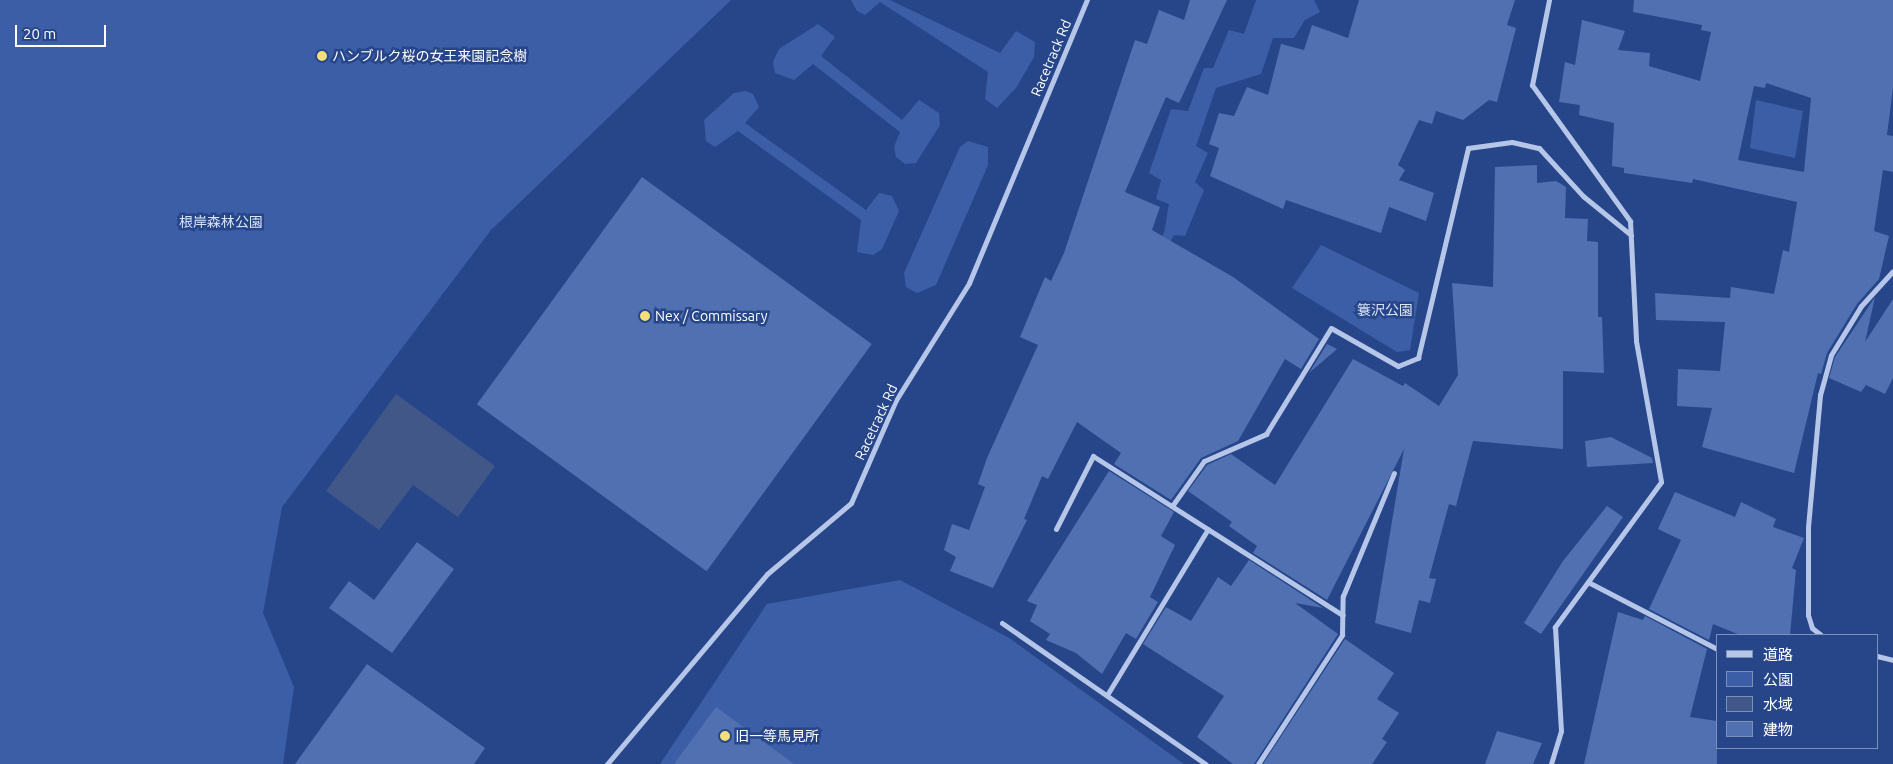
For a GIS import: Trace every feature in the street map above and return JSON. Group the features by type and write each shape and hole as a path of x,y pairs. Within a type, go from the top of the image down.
{"street":[{"name":"Racetrack Rd","path":"607,764 766,574 851,503 896,400 968,283 1087,0"},
{"path":"1549,0 1532,85 1630,221 1636,341 1661,482 1555,627 1561,731 1551,764"},
{"path":"1172,506 1204,461 1266,434 1331,328 1398,366 1418,358 1468,148 1512,142 1539,148 1583,196 1631,235"},
{"path":"1820,634 1812,628 1808,615 1808,537 1820,395 1832,355 1861,306 1893,271"},
{"path":"1056,529 1093,456 1343,614"},
{"path":"1258,764 1342,635 1343,596 1394,473"},
{"path":"1108,695 1208,529"},
{"path":"1588,582 1716,648"},
{"path":"1002,623 1206,764"},
{"path":"1878,656 1893,660"}],"green space":[{"name":"根岸森林公園","path":"0,0 731,0 491,230 282,507 263,613 294,687 283,764 0,764"},
{"path":"851,0 890,0 1000,53 1016,31 1035,42 1034,57 1016,88 997,108 985,99 988,72 880,2 865,15 857,11"},
{"path":"1256,0 1314,0 1320,12 1305,20 1294,38 1273,38 1261,74 1216,88 1196,146 1208,153 1195,182 1204,190 1185,236 1174,235 1147,282 1138,277 1164,233 1169,204 1156,199 1161,180 1149,173 1171,109 1188,111 1204,68 1213,68 1229,30 1244,34"},
{"path":"818,24 835,37 821,56 902,120 919,100 939,113 940,125 916,163 905,164 896,157 894,147 900,132 813,64 794,80 775,73 773,62 779,49"},
{"path":"746,91 753,94 759,107 745,123 866,210 879,193 892,196 899,211 882,249 873,255 857,252 861,220 738,131 715,147 706,141 704,120 734,93"},
{"path":"1756,100 1803,111 1795,158 1750,148"},
{"path":"968,141 988,147 988,165 936,285 917,293 906,287 904,273 960,147"},
{"name":"簑沢公園","path":"1321,245 1419,293 1410,350 1397,352 1292,288"},
{"path":"900,580 1009,638 1184,764 660,764 767,604"}],"water":[{"path":"396,394 495,466 458,517 413,485 379,530 326,491"}],"building":[{"path":"1190,0 1227,0 1179,103 1166,97 1125,192 1160,207 1152,230 1233,277 1319,339 1301,369 1285,359 1238,441 1201,458 1171,500 1114,464 1121,453 1077,422 1048,479 1042,476 1024,519 1027,520 993,588 950,571 956,557 944,550 952,524 969,530 985,487 978,484 987,458 1038,345 1020,337 1045,277 1051,281 1064,253 1135,40 1147,44 1159,10 1184,20"},
{"path":"1359,0 1515,0 1507,25 1516,28 1497,102 1489,100 1463,120 1436,111 1432,124 1419,120 1398,165 1405,170 1399,180 1434,193 1426,221 1389,207 1381,233 1286,200 1283,209 1210,176 1219,148 1209,144 1219,113 1234,116 1247,87 1268,95 1281,44 1304,50 1312,25 1348,38"},
{"path":"1634,0 1893,0 1893,88 1887,135 1893,136 1893,172 1883,170 1874,231 1889,236 1879,279 1857,304 1827,353 1821,374 1818,373 1794,473 1702,447 1712,408 1677,406 1678,369 1720,371 1725,322 1656,320 1655,293 1730,298 1731,287 1774,294 1783,250 1789,252 1797,202 1693,179 1692,183 1624,173 1624,168 1612,166 1614,123 1579,115 1580,105 1559,102 1565,62 1575,65 1582,20 1625,31 1618,50 1650,53 1649,66 1700,81 1711,32 1701,30 1702,25 1633,12","holes":["1766,83 1811,98 1804,172 1738,160 1754,86 1765,88"]},
{"path":"1537,165 1537,183 1556,181 1566,187 1565,218 1588,219 1587,241 1598,242 1598,317 1602,317 1604,373 1563,371 1563,449 1473,441 1456,506 1449,504 1429,578 1436,579 1430,603 1419,600 1411,633 1375,623 1404,449 1327,600 1253,553 1257,546 1229,526 1232,522 1188,491 1207,465 1231,454 1275,485 1353,359 1403,386 1405,383 1439,406 1458,375 1452,283 1493,287 1495,167"},
{"path":"642,177 872,344 707,571 477,404"},
{"path":"1875,297 1865,342 1893,299 1893,378 1885,394 1866,385 1861,392 1829,378 1835,357"},
{"path":"1327,344 1337,349 1309,373"},
{"path":"1611,437 1652,458 1653,463 1587,467 1585,441"},
{"path":"1109,471 1174,512 1161,536 1175,545 1150,597 1158,602 1136,639 1126,633 1102,674 1076,653 1046,640 1050,634 1030,621 1037,605 1027,601"},
{"path":"1675,492 1735,517 1741,502 1776,519 1773,527 1804,538 1792,568 1796,570 1790,634 1738,634 1713,624 1709,640 1649,609 1681,540 1658,529"},
{"path":"1607,506 1623,517 1541,634 1524,623 1563,561"},
{"path":"417,542 454,569 392,653 329,608 349,581 374,600"},
{"path":"1249,560 1323,608 1295,603 1338,634 1254,764 1233,764 1197,737 1224,696 1143,644 1166,607 1191,621 1218,577 1231,586"},
{"path":"1618,612 1643,620 1645,616 1707,649 1690,717 1716,721 1717,764 1584,764"},
{"path":"1345,639 1394,673 1377,699 1399,713 1382,739 1387,742 1372,764 1263,764"},
{"path":"367,664 485,748 474,764 295,764"},
{"name":"旧一等馬見所","path":"716,707 794,764 674,764"},
{"path":"1497,731 1542,743 1533,764 1485,764"}],"place":[{"name":"ハンブルク桜の女王来園記念樹","path":"322,56"},
{"name":"Nex / Commissary","path":"645,316"},
{"name":"旧一等馬見所","path":"725,736"}]}
